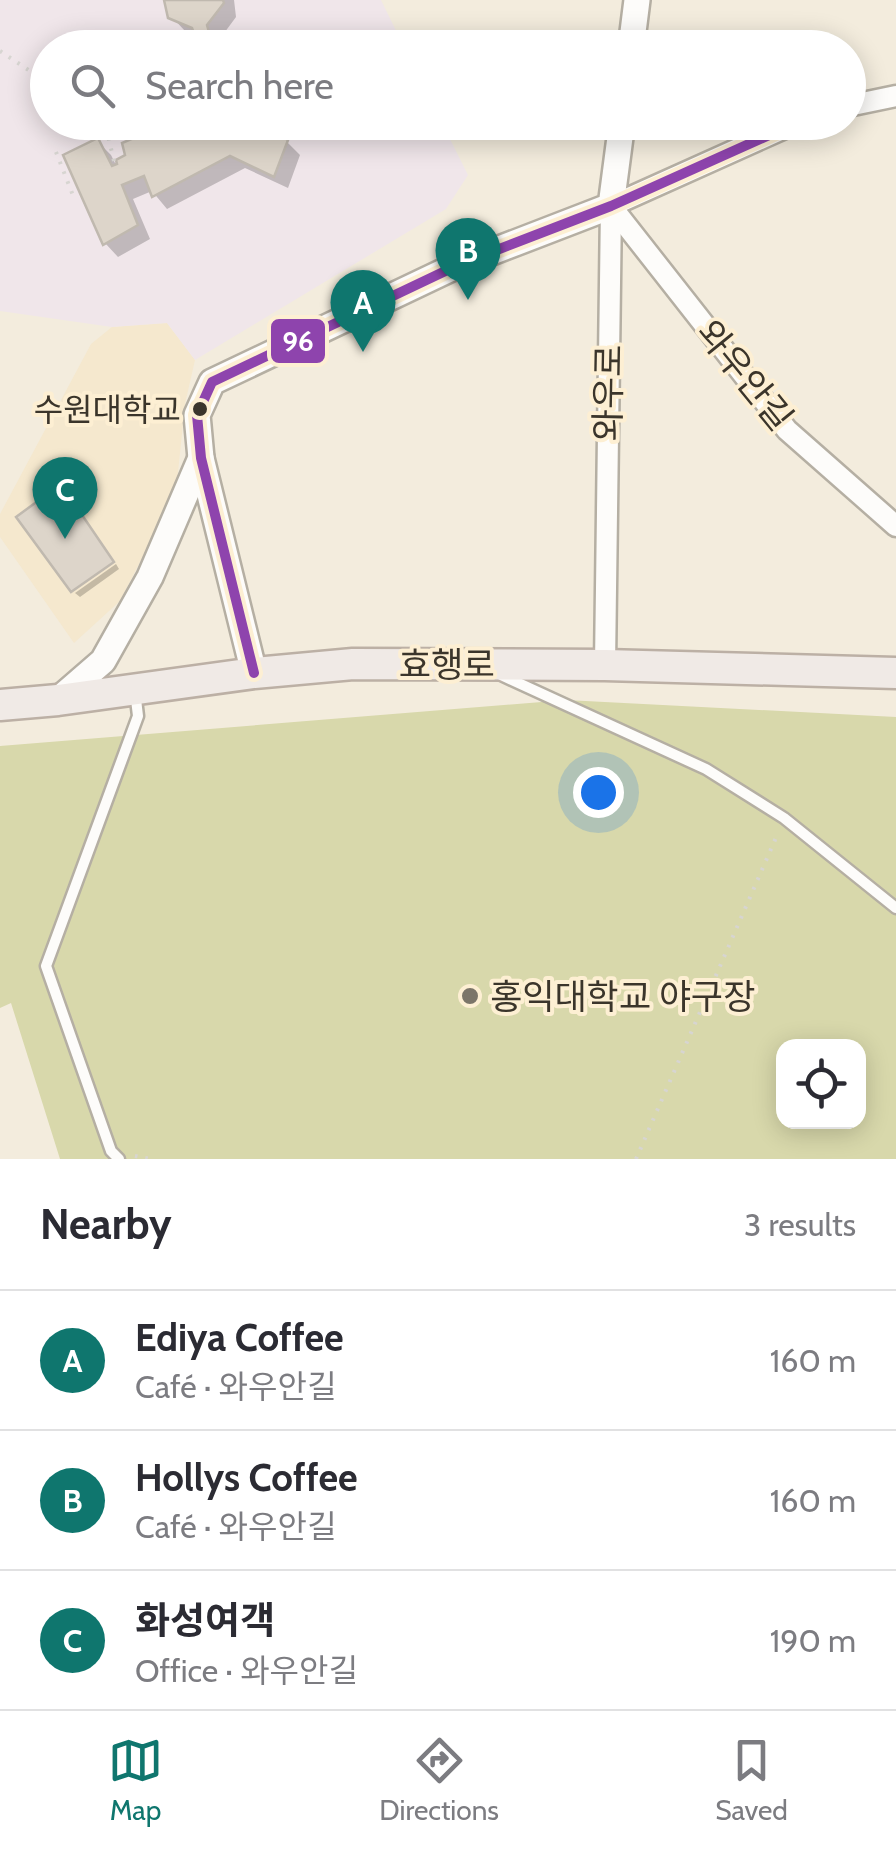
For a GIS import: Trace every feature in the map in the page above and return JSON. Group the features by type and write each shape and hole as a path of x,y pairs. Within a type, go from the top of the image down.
{"main road":[{"name":"효행로","path":"0,705 353,664 605,665 896,673"}],"street":[{"path":"634,30 638,0"},
{"path":"866,102 896,96"},
{"name":"와우로","path":"605,665 611,206 620,140"},
{"path":"254,673 201,458 197,415 212,382 458,265 611,206 758,140"},
{"name":"와우안길","path":"611,206 787,430 896,526"},
{"path":"58,700 103,660 150,577 201,458"}],"lane":[{"path":"477,664 706,768 784,818 896,908"},
{"path":"119,1159 111,1151 46,966 138,716 135,689"}],"path":[{"path":"0,51 30,72"},
{"path":"109,140 115,165"},
{"path":"56,152 74,198"},
{"path":"636,1159 784,818"}],"shaded area":[{"name":"수원대학교","path":"0,0 381,0 396,30 30,30 30,140 450,140 468,175 446,209 195,360 167,323 112,327 0,311"},
{"path":"167,323 195,360 185,404 176,492 120,601 74,643 0,537 0,514 91,344 112,327"}],"green space":[{"path":"566,700 896,717 896,1159 60,1159 11,1003 0,1008 0,746"}],"building":[{"path":"164,0 224,3 207,25 208,30 193,30 168,18"},
{"path":"99,140 112,166 125,155 122,143 288,140 274,177 230,156 152,197 144,176 122,185 138,225 103,245 63,155"},
{"path":"61,484 114,562 71,592 16,517"}],"transit line":[{"name":"96","path":"254,673 201,458 197,415 212,382 458,265 611,206 758,140"}],"place":[{"name":"Hollys Coffee","path":"468,300"},
{"name":"Ediya Coffee","path":"363,352"},
{"name":"수원대학교","path":"200,409"},
{"name":"화성여객","path":"65,539"},
{"name":"홍익대학교 야구장","path":"470,996"}]}
